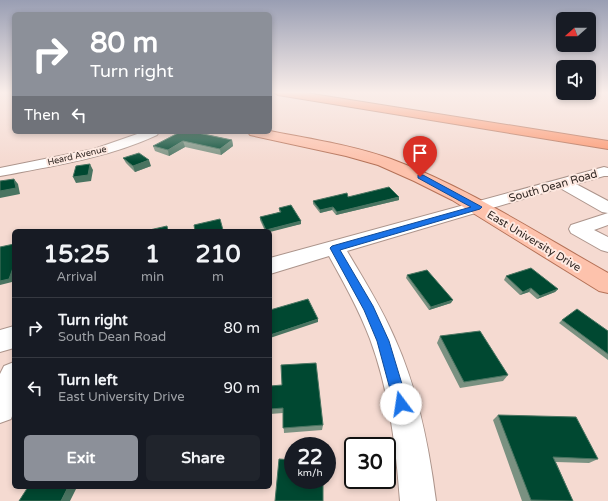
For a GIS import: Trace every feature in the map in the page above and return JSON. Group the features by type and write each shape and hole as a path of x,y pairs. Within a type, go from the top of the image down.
{"highway":[{"path":"424,115 608,145"},
{"path":"492,115 608,133"}],"main road":[{"name":"East University Drive","path":"265,134 343,150 384,162 439,186 478,207 608,284"}],"street":[{"name":"Heard Avenue","path":"0,172 93,154 125,144 148,134"},
{"name":"South Dean Road","path":"272,265 606,171"},
{"path":"562,183 608,208"},
{"path":"608,219 578,229 608,245"},
{"path":"335,248 369,309 383,341 407,428 418,501"},
{"path":"0,341 12,338"},
{"path":"0,408 12,380"}],"building":[{"path":"176,134 203,134 232,140 220,149 183,141 168,150 153,146"},
{"path":"139,153 149,160 133,166 123,158"},
{"path":"90,164 88,175 73,177 76,166"},
{"path":"14,179 16,188 0,191 0,181"},
{"path":"389,187 399,197 337,212 333,207 320,210 313,201 347,193 348,197"},
{"path":"291,205 301,221 266,229 260,217 281,212 279,208"},
{"path":"220,219 223,229 195,229 194,225"},
{"path":"167,226 168,229 154,229"},
{"path":"12,244 12,271 9,279 0,281 0,247"},
{"path":"531,268 558,289 540,296 531,288 523,292 506,276"},
{"path":"427,270 453,300 431,307 407,275"},
{"path":"308,299 318,319 272,334 272,309"},
{"path":"577,309 608,331 608,354 562,320"},
{"path":"480,331 508,375 464,382 440,336"},
{"path":"316,363 323,425 283,428 283,408 272,409 272,386 282,385 281,365"},
{"path":"498,415 576,417 598,459 553,457 573,501 531,500"},
{"path":"279,459 284,459 284,489 323,489 323,501 275,501"},
{"path":"27,489 67,489 61,501 19,501"}],"route":[{"path":"401,404 383,341 369,309 335,248 478,207 420,177"}]}
